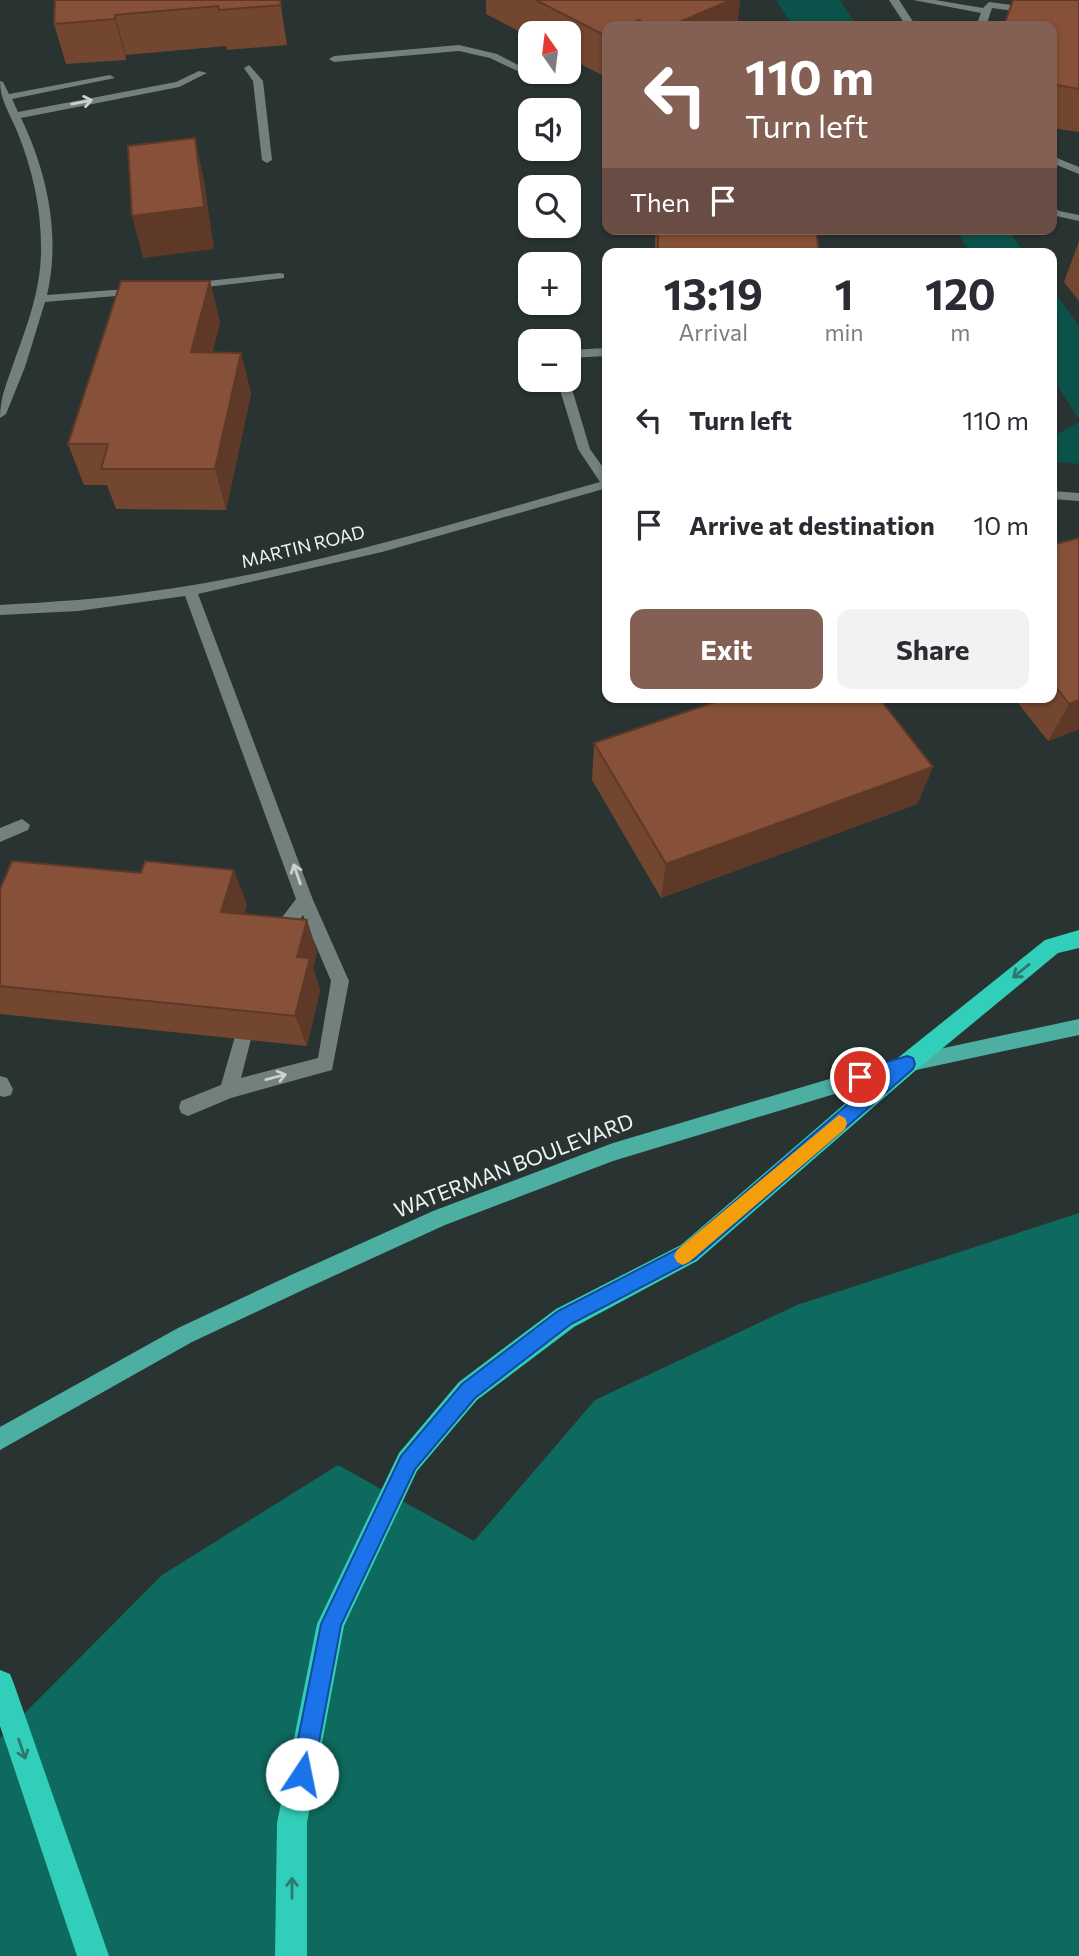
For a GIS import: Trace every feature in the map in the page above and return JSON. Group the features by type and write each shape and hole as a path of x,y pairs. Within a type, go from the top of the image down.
{"highway":[{"path":"291,1956 292,1824 331,1624 408,1462 468,1391 565,1318 689,1253 907,1064 1052,946 1079,939"},
{"path":"0,1684 93,1956"}],"main road":[{"name":"WATERMAN BOULEVARD","path":"0,1439 185,1335 440,1218 612,1152 907,1064 1079,1027"}],"street":[{"path":"894,0 908,21"},
{"path":"918,0 990,5 1079,17"},
{"path":"334,59 459,48 492,55 518,68"},
{"path":"249,68 258,81 267,160"},
{"path":"15,116 179,85 202,73"},
{"path":"7,97 110,78"},
{"path":"0,84 35,161 48,213 48,260 42,299 29,344 0,414"},
{"path":"1057,161 1079,171"},
{"path":"1057,213 1079,218"},
{"path":"171,287 280,276"},
{"path":"42,299 158,289"},
{"path":"581,353 602,352"},
{"path":"567,392 584,449 602,476"},
{"name":"MARTIN ROAD","path":"0,610 103,604 191,593 269,577 602,484"},
{"path":"1057,495 1079,497"},
{"path":"188,1107 229,1090 326,1064 340,981 305,900 191,593"},
{"path":"0,835 22,825"},
{"path":"268,948 305,900"},
{"path":"229,1090 242,1039"}],"green space":[{"path":"776,0 840,0 854,21 790,21"},
{"path":"959,235 1012,235 1021,248 967,248"},
{"path":"1057,296 1079,326 1079,419 1057,385"},
{"path":"1079,422 1079,464 1057,462 1057,434"},
{"path":"1079,1213 1079,1956 0,1956 0,1738 162,1575 338,1465 474,1541 595,1400 797,1305"}],"building":[{"path":"55,0 280,0 281,5 219,10 218,6 115,15 115,19 54,24"},
{"path":"536,0 731,0 682,21 602,21 602,34"},
{"path":"1013,0 1079,0 1079,89 1057,85 1057,21 1006,21"},
{"path":"195,138 204,207 132,216 128,146"},
{"path":"658,235 817,235 818,248 658,248"},
{"path":"121,281 210,281 191,352 241,353 215,469 101,469 108,444 68,444"},
{"path":"1079,538 1079,700 1069,704 1057,688 1057,544"},
{"path":"712,703 883,703 933,767 666,864 594,743"},
{"path":"12,861 141,873 145,861 234,870 221,912 307,920 297,957 310,958 295,1016 0,986 0,889"}],"slow traffic":[{"path":"683,1256 839,1123"}],"route":[{"path":"302,1774 331,1624 408,1462 468,1391 565,1318 689,1253 907,1064 860,1077"}]}
